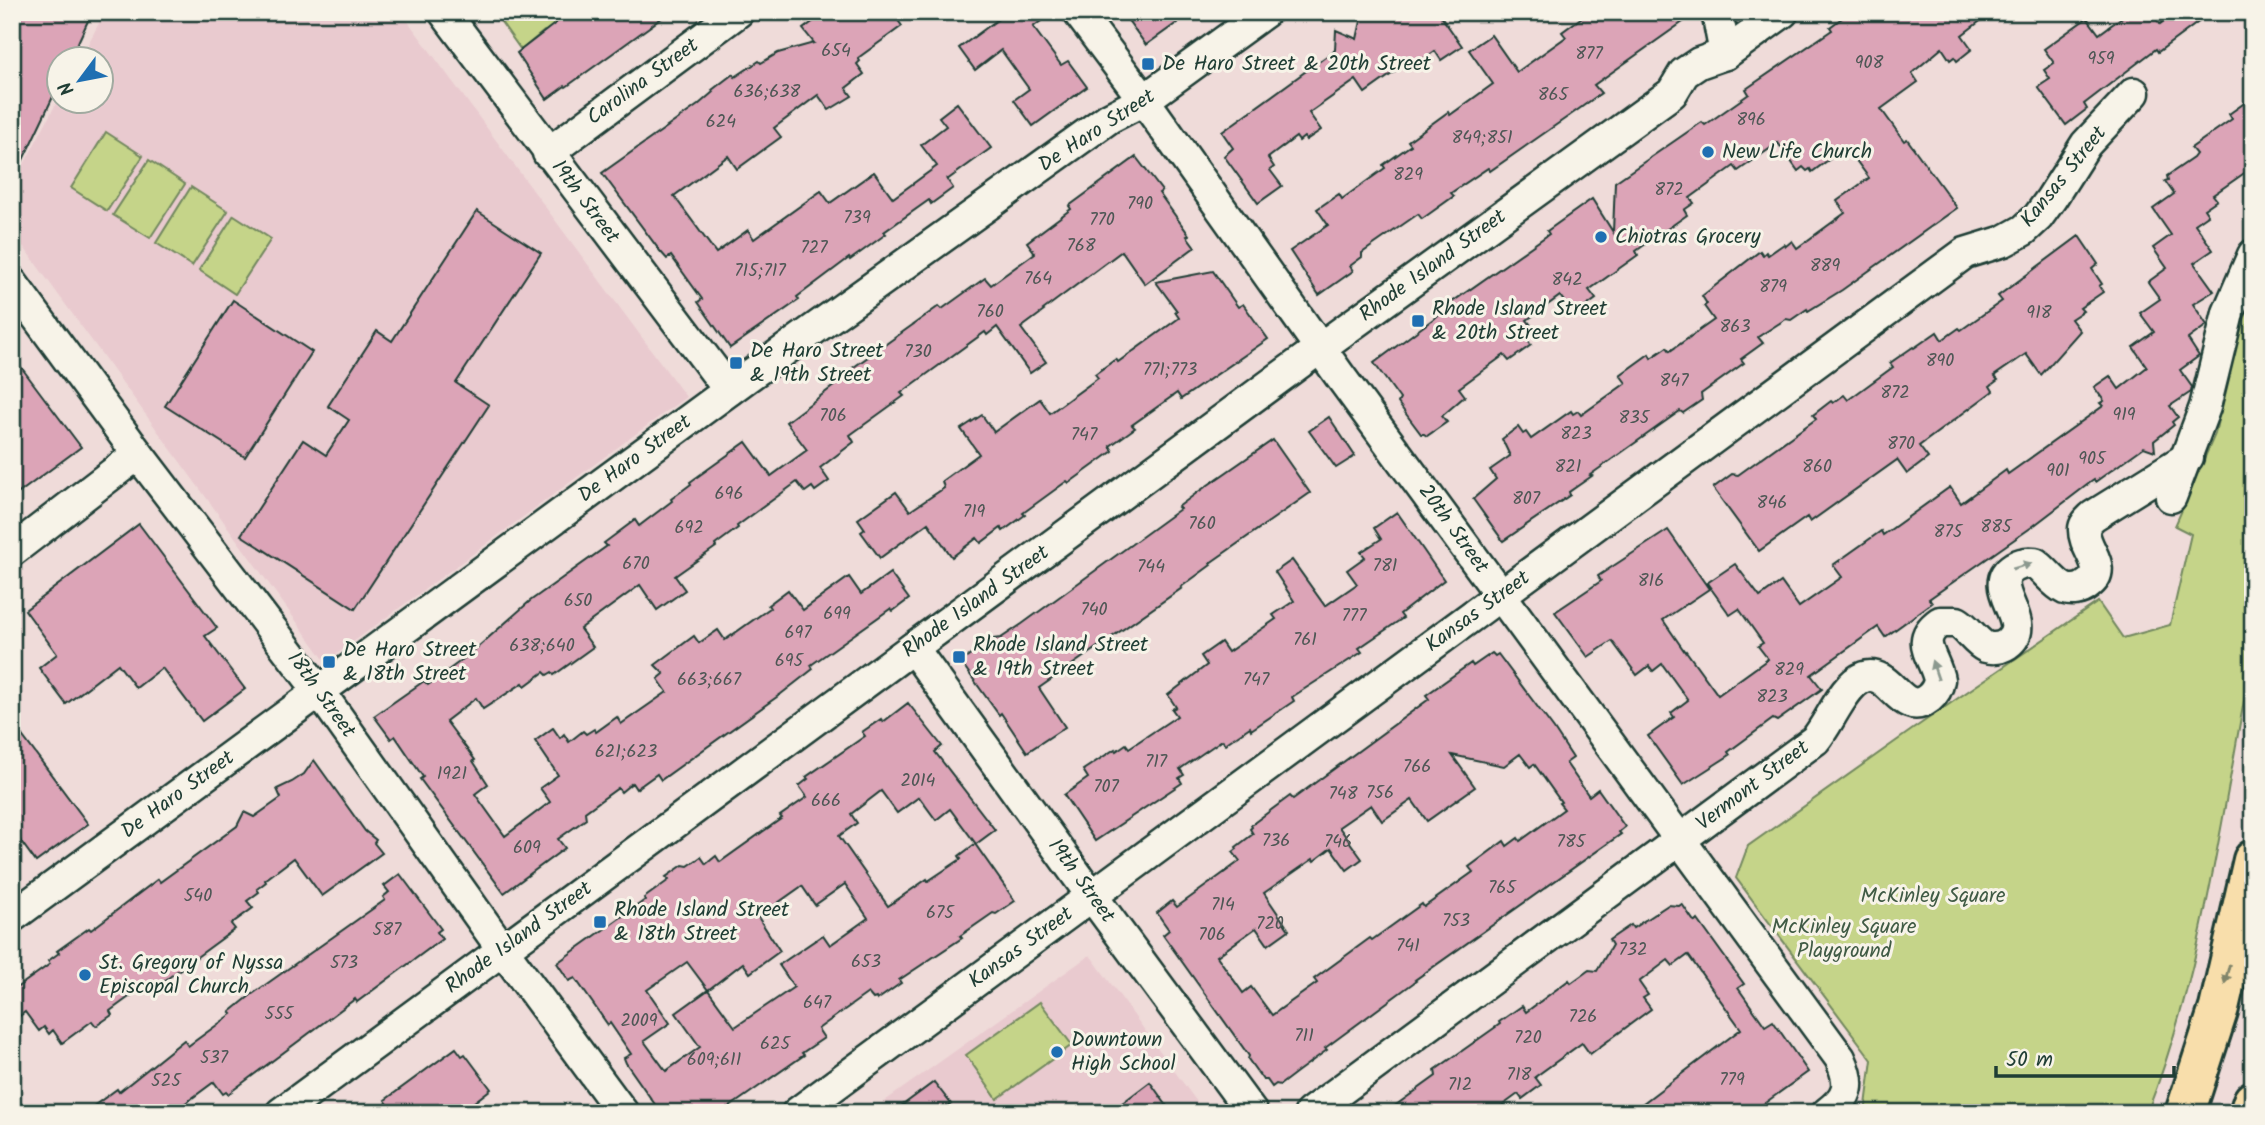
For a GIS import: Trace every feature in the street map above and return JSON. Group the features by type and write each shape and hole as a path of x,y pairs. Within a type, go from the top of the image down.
{"highway":[{"path":"2185,1113 2219,1008 2253,860"},
{"path":"2249,1113 2253,1101"}],"street":[{"name":"19th Street","path":"444,12 729,390"},
{"name":"Carolina Street","path":"548,152 738,12"},
{"name":"20th Street","path":"1078,12 1144,100 1320,348 1840,1058 1848,1080 1844,1099 1827,1113"},
{"name":"De Haro Street","path":"12,917 729,390 1109,118 1144,100 1265,12"},
{"path":"1717,12 1725,54"},
{"name":"Rhode Island Street","path":"281,1113 1320,348 1672,93 1693,89 1717,73 1725,54 1783,12"},
{"name":"Kansas Street","path":"797,1113 1965,253 2004,241 2024,230 2051,200 2086,144 2134,93"},
{"path":"2171,497 2205,407 2228,313 2253,255"},
{"name":"18th Street","path":"12,283 138,454 319,691 623,1113"},
{"path":"12,551 138,454"},
{"name":"Vermont Street","path":"1310,1113 1815,740 1856,682 1865,677 1876,677 1907,702 1919,703 1929,698 1936,691 1940,680 1927,647 1928,635 1934,626 1952,620 1962,625 1987,647 2004,646 2013,638 2017,629 2004,590 2003,583 2008,572 2023,563 2035,563 2066,589 2087,586 2098,567 2085,534 2087,522 2188,457"},
{"name":"19th Street","path":"913,648 1091,896 1252,1113"}],"shaded area":[{"path":"105,12 401,12 686,397 326,662 12,231 12,187 49,116 116,116 116,46 87,46"},
{"name":"Downtown High School","path":"1090,955 1205,1113 868,1113"}],"green space":[{"path":"494,12 566,12 560,16 564,21 546,33 544,31 521,50"},
{"path":"106,132 143,156 107,211 71,188"},
{"path":"149,160 185,184 150,238 113,215"},
{"path":"191,187 228,211 192,266 156,243"},
{"path":"234,215 271,239 235,294 199,270"},
{"path":"2253,300 2253,644 2219,840 2196,952 2166,1060 2147,1113 1865,1113 1872,1060 1736,878 1748,846 2098,602 2123,638 2170,625 2191,534 2175,526 2215,434 2236,336"},
{"path":"1040,1002 1072,1045 997,1099 966,1055"}],"building":[{"path":"12,12 92,12 76,46 46,46 46,111 12,183 12,91 18,76 12,72"},
{"path":"570,12 670,12 547,99 517,53"},
{"path":"826,12 892,12 902,26 858,58 860,61 857,64 864,74 846,88 852,96 829,110 818,95 774,128 781,137 737,169 728,156 674,196 716,253 748,230 754,239 821,191 830,203 874,172 893,198 937,166 921,145 946,126 939,117 957,103 991,148 947,180 953,188 931,204 929,200 884,232 886,234 797,297 799,300 730,348 698,302 702,299 671,256 667,259 660,251 602,173 698,105 733,74 735,77 759,61 761,63 778,53 814,43 803,29"},
{"path":"1008,12 1053,12 1033,27 1061,65 1068,61 1087,87 1033,126 1014,100 1029,89 1001,50 975,70 959,48"},
{"path":"1122,12 1192,12 1146,45"},
{"path":"1363,12 1438,12 1462,46 1441,60 1435,51 1416,64 1413,59 1365,93 1356,80 1309,113 1321,130 1306,140 1304,137 1299,141 1296,137 1268,158 1274,167 1270,170 1282,186 1258,203 1224,156 1233,148 1222,132 1335,50 1336,30 1357,39"},
{"path":"1589,12 1697,12 1594,85 1601,93 1579,109 1490,171 1488,168 1451,193 1454,196 1422,219 1418,214 1362,253 1362,257 1350,266 1353,271 1319,295 1290,251 1328,225 1317,209 1339,194 1342,199 1385,168 1383,165 1411,145 1408,141 1493,84 1469,50 1491,35 1517,72 1566,37 1562,32"},
{"path":"1850,12 1992,12 1962,35 1972,49 1957,61 1954,57 1950,60 1942,48 1912,73 1918,82 1881,109 1904,141 1907,139 1957,208 1842,290 1758,337 1763,343 1741,359 1744,363 1701,394 1702,400 1683,413 1680,411 1590,475 1592,476 1569,492 1570,495 1503,541 1473,499 1496,479 1490,470 1510,456 1502,439 1518,427 1531,439 1571,411 1573,414 1578,411 1581,415 1626,383 1620,375 1649,354 1651,358 1667,347 1670,351 1714,320 1704,306 1707,304 1702,296 1760,251 1763,255 1766,252 1768,255 1792,241 1797,248 1845,213 1837,201 1869,178 1846,147 1812,172 1803,167 1798,171 1778,143 1738,171 1734,166 1690,198 1694,203 1684,210 1687,215 1636,251 1638,255 1589,290 1596,299 1574,315 1560,296 1527,320 1531,325 1522,332 1531,345 1509,361 1504,355 1459,388 1465,396 1442,416 1447,422 1427,436 1421,434 1398,403 1400,399 1374,363 1440,314 1438,312 1549,234 1547,231 1592,199 1613,232 1615,182 1702,122 1705,125 1749,94 1746,89 1832,30 1830,27"},
{"path":"2129,12 2151,12 2160,24 2176,12 2212,12 2158,52 2156,49 2084,104 2087,109 2066,125 2038,87 2050,79 2044,70 2054,63 2044,49 2087,18 2099,34"},
{"path":"2253,97 2253,167 2213,195 2217,200 2204,209 2208,215 2195,224 2213,250 2194,263 2214,291 2193,304 2207,325 2188,339 2199,356 2180,370 2192,387 2191,392 2170,406 2178,417 2172,422 2174,425 2154,441 2155,451 2144,447 2095,482 2091,482 1929,599 1932,603 1885,637 1878,627 1811,675 1822,689 1777,721 1773,719 1728,752 1730,755 1683,785 1648,736 1674,717 1671,713 1688,700 1662,664 1653,671 1649,666 1637,675 1612,641 1588,657 1555,612 1601,581 1598,576 1668,530 1709,589 1663,620 1718,695 1768,659 1758,646 1763,643 1739,609 1730,615 1707,583 1735,564 1760,597 1781,582 1799,607 1842,577 1833,565 1881,531 1883,535 1950,487 1961,503 2006,470 2008,474 2103,406 2100,403 2104,401 2094,387 2110,376 2119,389 2147,367 2133,347 2154,332 2140,313 2160,299 2148,282 2167,268 2153,248 2171,235 2153,209 2174,194 2165,181 2168,180 2167,176 2193,158 2196,154 2191,148 2232,119 2229,114"},
{"path":"1136,157 1162,191 1159,193 1195,247 1145,284 1122,251 1043,310 1021,328 1046,362 1030,373 997,327 987,335 985,332 901,393 904,396 850,435 854,442 820,468 829,481 815,491 812,487 805,492 797,482 675,576 685,590 657,610 640,585 580,629 593,647 554,675 552,672 547,675 544,672 525,686 523,683 483,709 476,698 446,721 475,760 473,761 488,784 475,794 505,836 550,802 540,788 558,775 535,741 553,728 560,738 564,734 569,742 583,731 586,734 594,729 596,732 617,717 621,724 667,692 658,679 664,674 655,665 694,636 699,643 718,630 725,640 770,608 768,605 788,590 803,610 849,577 861,594 890,573 909,599 893,611 890,609 811,665 813,669 781,694 661,780 657,774 636,789 632,783 621,792 618,788 585,812 586,819 558,839 565,848 504,893 420,779 423,777 395,736 391,739 374,716 424,681 428,685 470,654 530,601 607,546 604,543 635,520 639,526 672,501 671,499 691,484 690,482 746,442 771,476 807,450 786,422 835,385 833,382 939,306 942,309 985,278 991,285 1035,253 1027,242 1071,209 1069,206"},
{"path":"477,211 541,253 456,383 489,405 355,609 241,535 303,440 326,455 349,420 328,406 377,331 392,341"},
{"path":"2079,236 2098,264 2092,269 2102,284 2099,286 2103,292 2080,308 2083,311 2071,319 2080,331 2041,375 2026,354 1994,376 1998,380 1990,386 1993,391 1919,446 1928,458 1907,474 1897,460 1810,522 1807,517 1759,551 1713,488 1732,474 1738,475 1816,419 1813,415 1831,401 1833,403 1844,395 1848,400 1893,367 1890,363 1913,347 1937,332 1942,340 1959,328 1961,330 2002,301 1998,296"},
{"path":"1213,271 1238,307 1243,304 1268,339 1181,399 1177,393 1132,425 1135,428 1110,446 1113,451 1023,513 1025,515 1003,531 1001,528 981,543 977,538 952,557 928,523 880,558 861,532 865,529 858,519 896,492 910,511 944,488 942,481 979,454 961,429 982,415 994,432 1040,399 1050,413 1098,378 1095,374 1116,359 1118,362 1179,318 1156,282"},
{"path":"233,300 312,352 245,457 165,406"},
{"path":"12,355 81,447 12,498"},
{"path":"1329,417 1355,456 1336,468 1309,431"},
{"path":"1273,440 1310,493 1210,563 1211,565 1182,588 1039,688 1065,727 1027,752 961,662 993,639 1001,638 1022,624 1180,509 1178,507 1198,492"},
{"path":"1397,512 1444,580 1400,614 1403,618 1359,648 1362,652 1292,697 1294,701 1251,730 1250,727 1225,744 1222,740 1180,769 1184,775 1179,778 1182,783 1095,841 1064,795 1088,778 1083,770 1115,749 1116,751 1126,744 1129,748 1177,716 1172,709 1176,707 1168,695 1207,665 1201,656 1221,642 1228,652 1276,619 1273,615 1294,601 1275,572 1292,560 1325,606 1357,584 1347,570 1365,557 1361,552 1381,539 1374,528"},
{"path":"139,524 217,628 205,636 245,689 202,721 162,668 136,688 118,664 66,704 39,668 57,654 25,610"},
{"path":"1492,653 1495,656 1498,654 1573,758 1566,763 1589,796 1598,789 1625,827 1619,832 1621,834 1415,980 1280,1085 1272,1087 1267,1080 1263,1080 1248,1059 1249,1056 1163,935 1169,930 1157,913 1172,901 1177,907 1240,861 1233,852 1253,834 1251,825 1290,796 1293,799 1429,699 1426,695 1471,663 1473,666","holes":["1520,754 1530,767 1534,764 1564,809 1520,841 1518,838 1507,846 1504,841 1469,867 1473,872 1424,907 1422,904 1372,940 1370,938 1314,979 1317,983 1272,1015 1251,987 1243,993 1217,956 1256,928 1268,945 1289,930 1264,893 1313,859 1314,861 1331,848 1347,870 1362,859 1339,827 1371,805 1382,821 1412,800 1427,821 1475,787 1452,755 1504,766"]},
{"path":"908,703 942,746 935,752 995,830 976,844 950,809 936,820 919,797 897,813 881,791 851,814 857,823 839,836 888,906 961,859 959,856 975,844 1015,901 960,936 962,938 899,980 901,983 877,1000 868,993 840,1013 818,1029 824,1038 802,1053 804,1055 721,1113 661,1113 626,1063 624,1058 631,1054 610,1023 608,1025 575,978 569,981 557,963 645,900 644,898 669,880 666,877 683,865 688,866 701,857 706,864 716,856 720,862 782,818 780,816 807,797 799,786 808,779 806,777 865,736 862,732 881,719 883,722","holes":["845,884 868,918 830,945 823,935 779,965 794,987 735,1027 708,990 743,963 750,973 780,951 758,917 802,886 815,905","687,962 708,990 676,1013 700,1047 666,1071 644,1041 670,1023 647,990"]},
{"path":"12,722 88,824 36,862 12,829"},
{"path":"314,760 365,831 376,840 374,843 382,853 322,896 294,858 265,880 257,889 259,892 247,901 253,908 231,924 235,929 156,987 151,981 110,1011 112,1015 96,1026 92,1021 62,1043 53,1030 49,1034 44,1027 39,1031 25,1012 12,1022 12,991 50,964 48,961 59,953 57,951 89,928 91,930 158,879 160,882 237,826 244,812 254,817 281,798 277,789 304,774"},
{"path":"400,874 441,929 437,932 442,939 357,1002 355,999 228,1094 223,1094 214,1082 172,1113 84,1113 117,1089 119,1092 184,1040 188,1046 232,1014 230,1012 251,995 385,900 383,897 389,892 384,886"},
{"path":"1682,904 1693,920 1698,920 1744,984 1738,988 1765,1026 1773,1021 1808,1072 1751,1113 1630,1113 1741,1029 1688,955 1673,966 1668,960 1639,982 1648,995 1643,998 1651,1009 1590,1054 1582,1043 1535,1077 1541,1085 1522,1099 1518,1094 1492,1113 1385,1113 1436,1076 1435,1070 1522,1006 1526,1012 1569,980 1571,983 1589,970 1597,971 1612,945 1609,940 1668,905"},
{"path":"456,1048 462,1056 465,1054 491,1089 460,1113 394,1113 385,1100"},
{"path":"934,1082 951,1104 939,1113 892,1113"},
{"path":"1150,1082 1172,1113 1109,1113"}],"place":[{"name":"De Haro Street & 20th Street","path":"1148,64"},
{"name":"New Life Church","path":"1708,152"},
{"name":"Chiotras Grocery","path":"1601,237"},
{"name":"Rhode Island Street & 20th Street","path":"1418,321"},
{"name":"De Haro Street & 19th Street","path":"736,363"},
{"name":"Rhode Island Street & 19th Street","path":"959,657"},
{"name":"De Haro Street & 18th Street","path":"329,662"},
{"name":"Rhode Island Street & 18th Street","path":"600,922"},
{"name":"St. Gregory of Nyssa Episcopal Church","path":"85,975"},
{"name":"Downtown High School","path":"1057,1052"}],"park label":[{"name":"McKinley Square","path":"1933,896"},
{"name":"McKinley Square Playground","path":"1844,939"}]}
